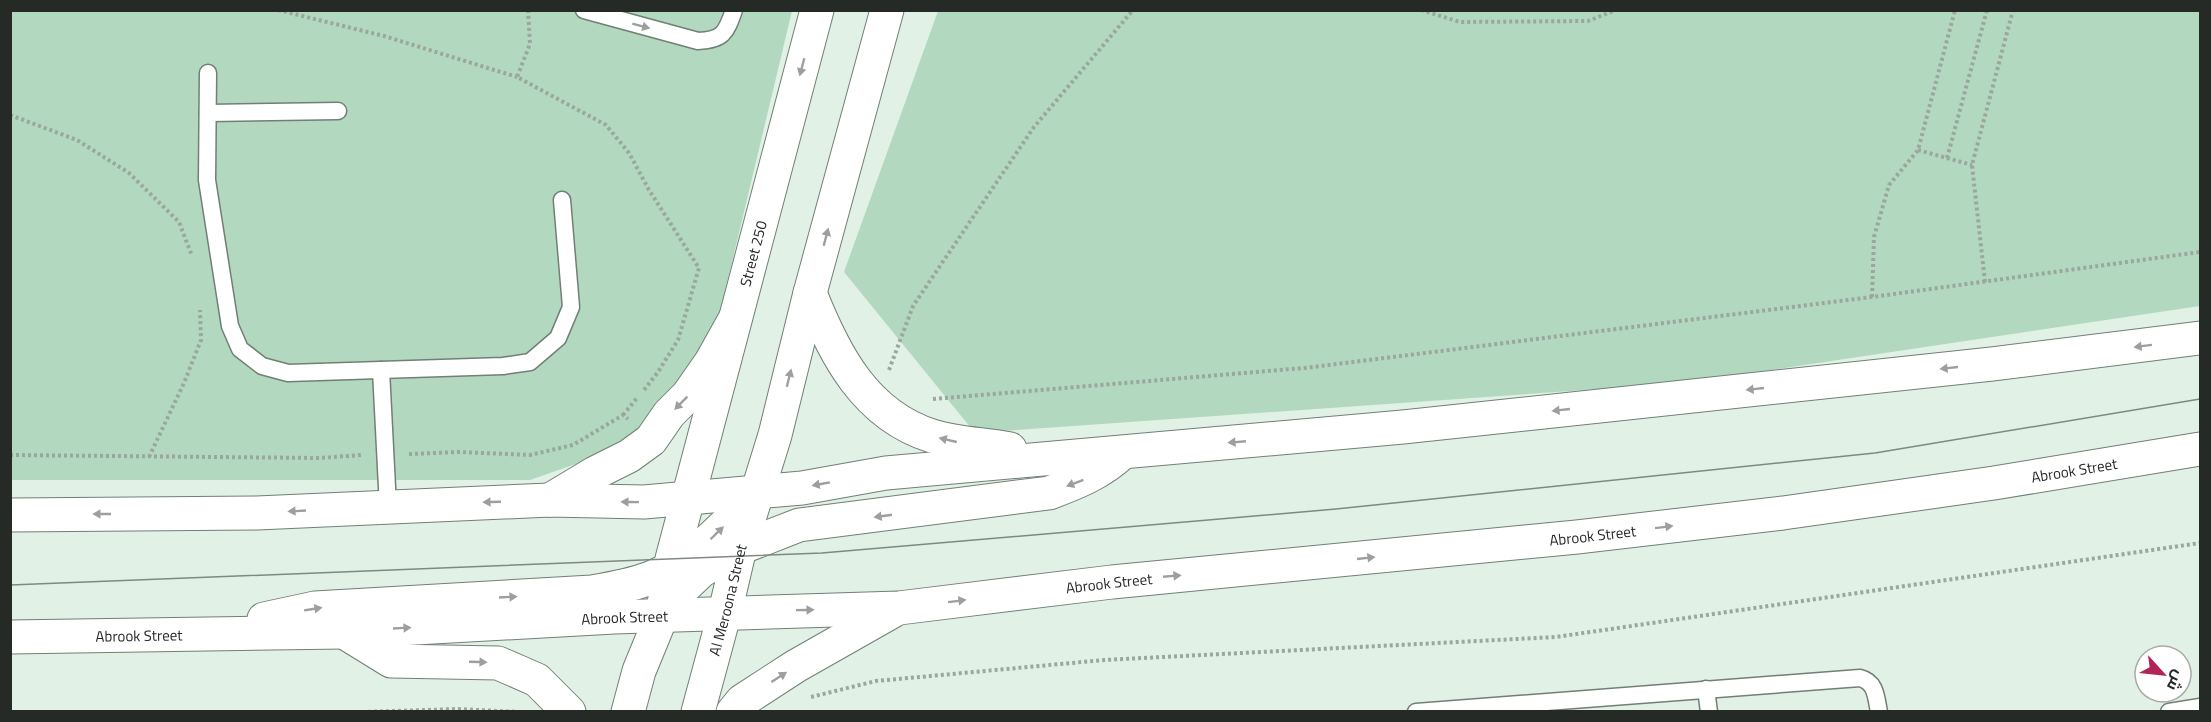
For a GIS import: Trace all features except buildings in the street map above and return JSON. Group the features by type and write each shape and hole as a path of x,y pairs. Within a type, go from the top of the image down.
{"street":[{"name":"Street 250","path":"688,498 817,10"},
{"path":"216,635 273,616 315,608 592,592 643,581 670,568 711,539 759,490 887,10"},
{"path":"810,293 838,355 875,404 890,416 913,429 933,436 1026,452 1046,459"},
{"path":"550,500 629,456 651,440 669,414 688,395 711,362 735,319"},
{"path":"10,514 256,513 550,500 644,502 759,490 802,488 886,473 1414,426 1992,364 2200,338"},
{"name":"Abrook Street","path":"10,637 344,632 725,612 899,608 1112,582 1565,538 1783,513 2200,449"},
{"path":"662,615 679,592 701,572 740,548 799,525 1049,493 1087,478 1111,464 1124,452"},
{"name":"Al Meroona Street","path":"698,711 740,548 759,490"},
{"path":"628,711 639,671 662,615 670,568 688,498"},
{"path":"732,711 742,701 775,680 899,608"},
{"path":"344,632 391,661 498,663 537,680 569,711"}],"lane":[{"path":"584,10 698,41 714,40 728,28 734,10"},
{"path":"208,73 207,180 230,326 240,349 262,366 288,373 503,366 530,362 558,338 571,307 562,200"},
{"path":"208,113 338,111"},
{"path":"381,370 388,507"},
{"path":"1416,711 1860,678 1866,680 1875,689 1879,711"},
{"path":"1706,689 1709,711"},
{"path":"2169,711 2200,707"}],"path":[{"path":"10,455 319,458 460,452 530,455 573,445 623,415 658,372 678,340 699,268 649,190 629,153 606,125 517,77 384,36 278,10"},
{"path":"517,77 530,44 528,10"},
{"path":"1133,10 1034,127 913,306 875,404 1305,368 1872,297 2200,252"},
{"path":"1421,10 1460,22 1472,22 1588,21 1616,10"},
{"path":"1872,297 1874,237 1889,185 1918,150 1955,10"},
{"path":"1947,158 1987,10"},
{"path":"1985,282 1972,165 2013,10"},
{"path":"10,116 76,140 129,173 178,222 196,265"},
{"path":"1918,150 1972,165"},
{"path":"149,457 184,383 201,340 200,308"},
{"path":"623,415 651,440"},
{"path":"775,680 797,699 814,697 876,681 1104,660 1556,637 2200,543"},
{"path":"362,711 457,709 520,711"}],"green space":[{"path":"10,11 792,11 721,308 707,347 646,426 596,457 530,480 11,480"},
{"path":"938,11 2200,11 2200,306 1685,383 975,433 844,272"}],"tram line":[{"path":"10,585 822,553 1336,509 1875,453 2200,399"}]}
